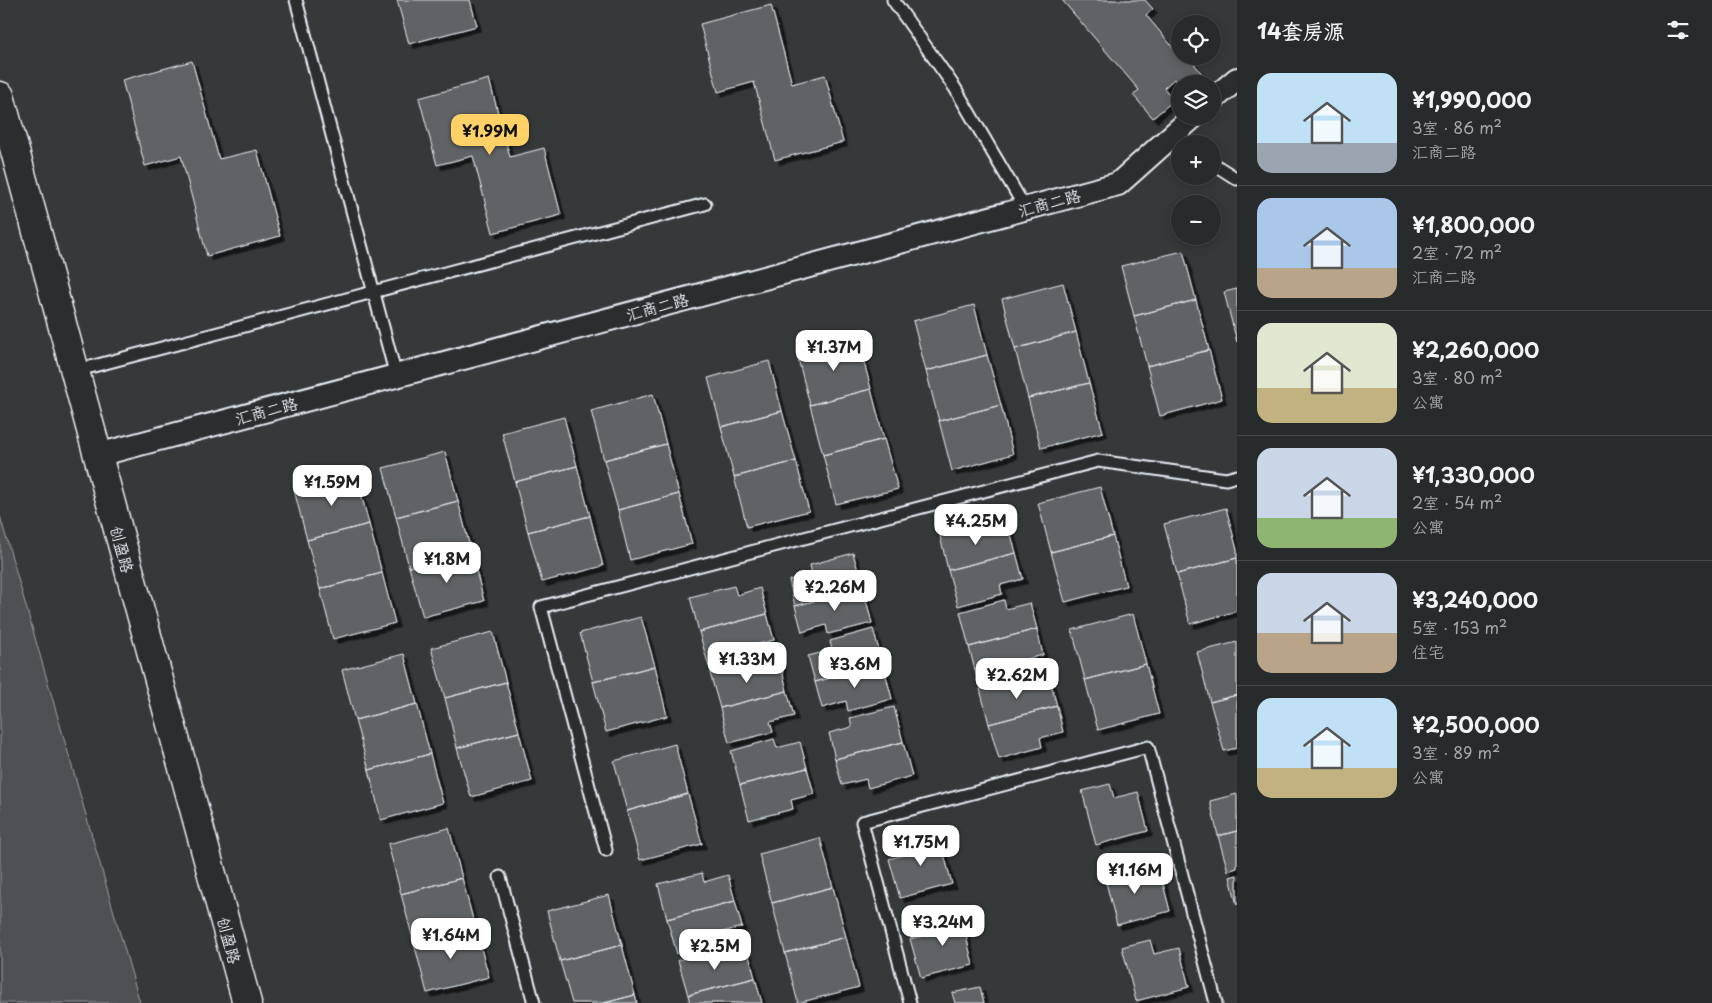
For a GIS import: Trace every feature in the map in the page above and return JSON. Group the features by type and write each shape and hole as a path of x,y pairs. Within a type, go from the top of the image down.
{"street":[{"path":"1221,92 1237,79"},
{"name":"创盈路","path":"0,96 247,1003"},
{"name":"汇商二路","path":"98,455 1118,184 1171,144"}],"lane":[{"path":"296,0 396,376"},
{"path":"893,0 955,88 1025,208"},
{"path":"1221,169 1237,179"},
{"path":"75,371 705,204"},
{"path":"606,850 541,607 1098,461 1226,479 1237,476"},
{"path":"910,1003 862,822 1148,747 1216,1003"},
{"path":"500,877 534,1003"}],"shaded area":[{"path":"0,516 140,1003 0,1003"}],"building":[{"path":"397,0 470,0 477,26 409,44"},
{"path":"1062,0 1145,0 1153,9 1146,15 1171,45 1171,65 1195,65 1203,75 1171,75 1171,82 1164,88 1171,96 1171,103 1153,118 1133,95 1139,90"},
{"path":"771,5 792,84 825,75 843,142 775,160 754,82 718,92 700,24"},
{"path":"192,61 219,159 257,150 280,236 207,256 181,156 145,166 122,80"},
{"path":"489,79 510,157 544,148 561,215 493,233 473,156 437,165 419,98"},
{"path":"1183,251 1196,300 1134,316 1121,266"},
{"path":"1063,283 1076,332 1015,349 1002,299"},
{"path":"1237,289 1237,342 1224,292"},
{"path":"1196,300 1209,350 1147,366 1134,316"},
{"path":"974,305 987,355 926,371 913,321"},
{"path":"1076,332 1089,383 1028,398 1015,349"},
{"path":"858,339 871,389 810,405 797,355"},
{"path":"1209,350 1222,399 1160,416 1147,366"},
{"path":"987,355 1001,405 939,421 926,371"},
{"path":"769,361 782,411 721,427 708,378"},
{"path":"1089,383 1103,432 1041,448 1028,398"},
{"path":"871,389 884,439 823,455 810,405"},
{"path":"653,394 666,444 604,460 591,411"},
{"path":"1001,405 1013,454 952,471 939,421"},
{"path":"782,411 796,461 734,477 721,427"},
{"path":"564,417 577,466 515,482 502,433"},
{"path":"884,439 898,489 836,504 823,455"},
{"path":"666,444 679,494 618,510 604,460"},
{"path":"445,452 458,501 396,517 383,468"},
{"path":"796,461 809,511 747,527 734,477"},
{"path":"577,466 590,516 528,532 515,482"},
{"path":"356,474 369,524 307,540 294,490"},
{"path":"1100,487 1113,536 1051,552 1038,503"},
{"path":"679,494 692,544 630,560 618,510"},
{"path":"458,501 471,551 409,567 396,517"},
{"path":"1226,508 1237,550 1237,558 1177,574 1164,524"},
{"path":"590,516 603,566 542,582 528,532"},
{"path":"369,524 382,573 320,589 307,540"},
{"path":"983,524 986,533 1009,527 1016,553 948,570 940,536"},
{"path":"1113,536 1126,586 1065,602 1051,552"},
{"path":"471,551 484,601 423,617 409,567"},
{"path":"853,553 863,588 795,606 789,580 812,574 810,565"},
{"path":"1016,553 1023,579 1000,585 1002,594 958,606 948,570"},
{"path":"1237,558 1237,611 1190,624 1177,574"},
{"path":"382,573 395,623 333,639 320,589"},
{"path":"734,586 737,595 760,588 767,614 699,632 690,597"},
{"path":"863,588 872,623 828,634 826,625 802,632 795,606"},
{"path":"1004,600 1006,609 1030,603 1037,629 969,647 960,612"},
{"path":"767,614 774,640 750,646 752,655 709,667 699,632"},
{"path":"1133,614 1146,664 1085,680 1072,630"},
{"path":"641,617 655,666 593,682 580,633"},
{"path":"873,629 883,664 815,682 808,656 832,650 830,641"},
{"path":"1037,629 1043,655 1020,661 1022,670 978,682 969,647"},
{"path":"493,632 506,682 445,698 431,648"},
{"path":"1237,642 1237,695 1210,702 1197,652"},
{"path":"404,654 417,704 355,720 342,670"},
{"path":"754,662 757,671 781,665 787,691 720,708 710,673"},
{"path":"883,664 892,699 848,711 846,701 822,708 815,682"},
{"path":"1146,664 1159,714 1098,730 1085,680"},
{"path":"655,666 667,716 606,732 593,682"},
{"path":"1024,678 1026,687 1050,680 1057,706 989,724 980,689"},
{"path":"506,682 519,732 457,748 445,698"},
{"path":"787,691 794,716 770,722 773,732 729,743 720,708"},
{"path":"1237,695 1237,748 1224,751 1210,702"},
{"path":"417,704 430,754 369,770 355,720"},
{"path":"1057,706 1063,732 1040,738 1042,747 999,759 989,724"},
{"path":"894,707 903,742 835,759 829,733 852,727 850,718"},
{"path":"519,732 532,781 471,797 457,748"},
{"path":"774,739 777,748 800,742 807,768 740,785 731,751"},
{"path":"903,742 912,776 868,788 866,779 842,785 835,759"},
{"path":"675,744 688,794 627,811 614,761"},
{"path":"430,754 443,803 381,820 369,770"},
{"path":"807,768 814,794 791,800 793,809 749,820 740,785"},
{"path":"1110,784 1114,798 1138,792 1148,831 1096,845 1082,791"},
{"path":"688,794 702,844 640,860 627,811"},
{"path":"1237,794 1237,831 1218,836 1210,801"},
{"path":"449,828 462,878 401,894 388,844"},
{"path":"938,831 952,884 900,898 889,859 914,852 911,838"},
{"path":"1237,831 1237,868 1228,871 1218,836"},
{"path":"820,838 833,887 772,903 759,854"},
{"path":"1131,864 1135,879 1160,872 1170,911 1117,925 1103,871"},
{"path":"702,873 704,882 728,875 735,901 667,919 658,884"},
{"path":"1237,875 1237,905 1230,877"},
{"path":"462,878 475,927 414,943 401,894"},
{"path":"833,887 846,937 785,953 772,903"},
{"path":"609,895 622,945 560,961 547,911"},
{"path":"735,901 742,927 718,933 720,942 677,954 667,919"},
{"path":"960,911 973,965 921,978 910,939 936,933 932,918"},
{"path":"475,927 489,977 427,993 414,943"},
{"path":"846,937 859,987 798,1003 785,953"},
{"path":"1150,940 1154,954 1179,948 1189,987 1136,1001 1122,947"},
{"path":"622,945 635,995 604,1003 572,1003 560,961"},
{"path":"722,949 725,958 748,952 755,978 688,995 678,960"},
{"path":"755,978 762,1003 690,1003 688,995"},
{"path":"980,987 984,1003 955,1003 952,993"},
{"path":"635,995 637,1003 604,1003"}]}
